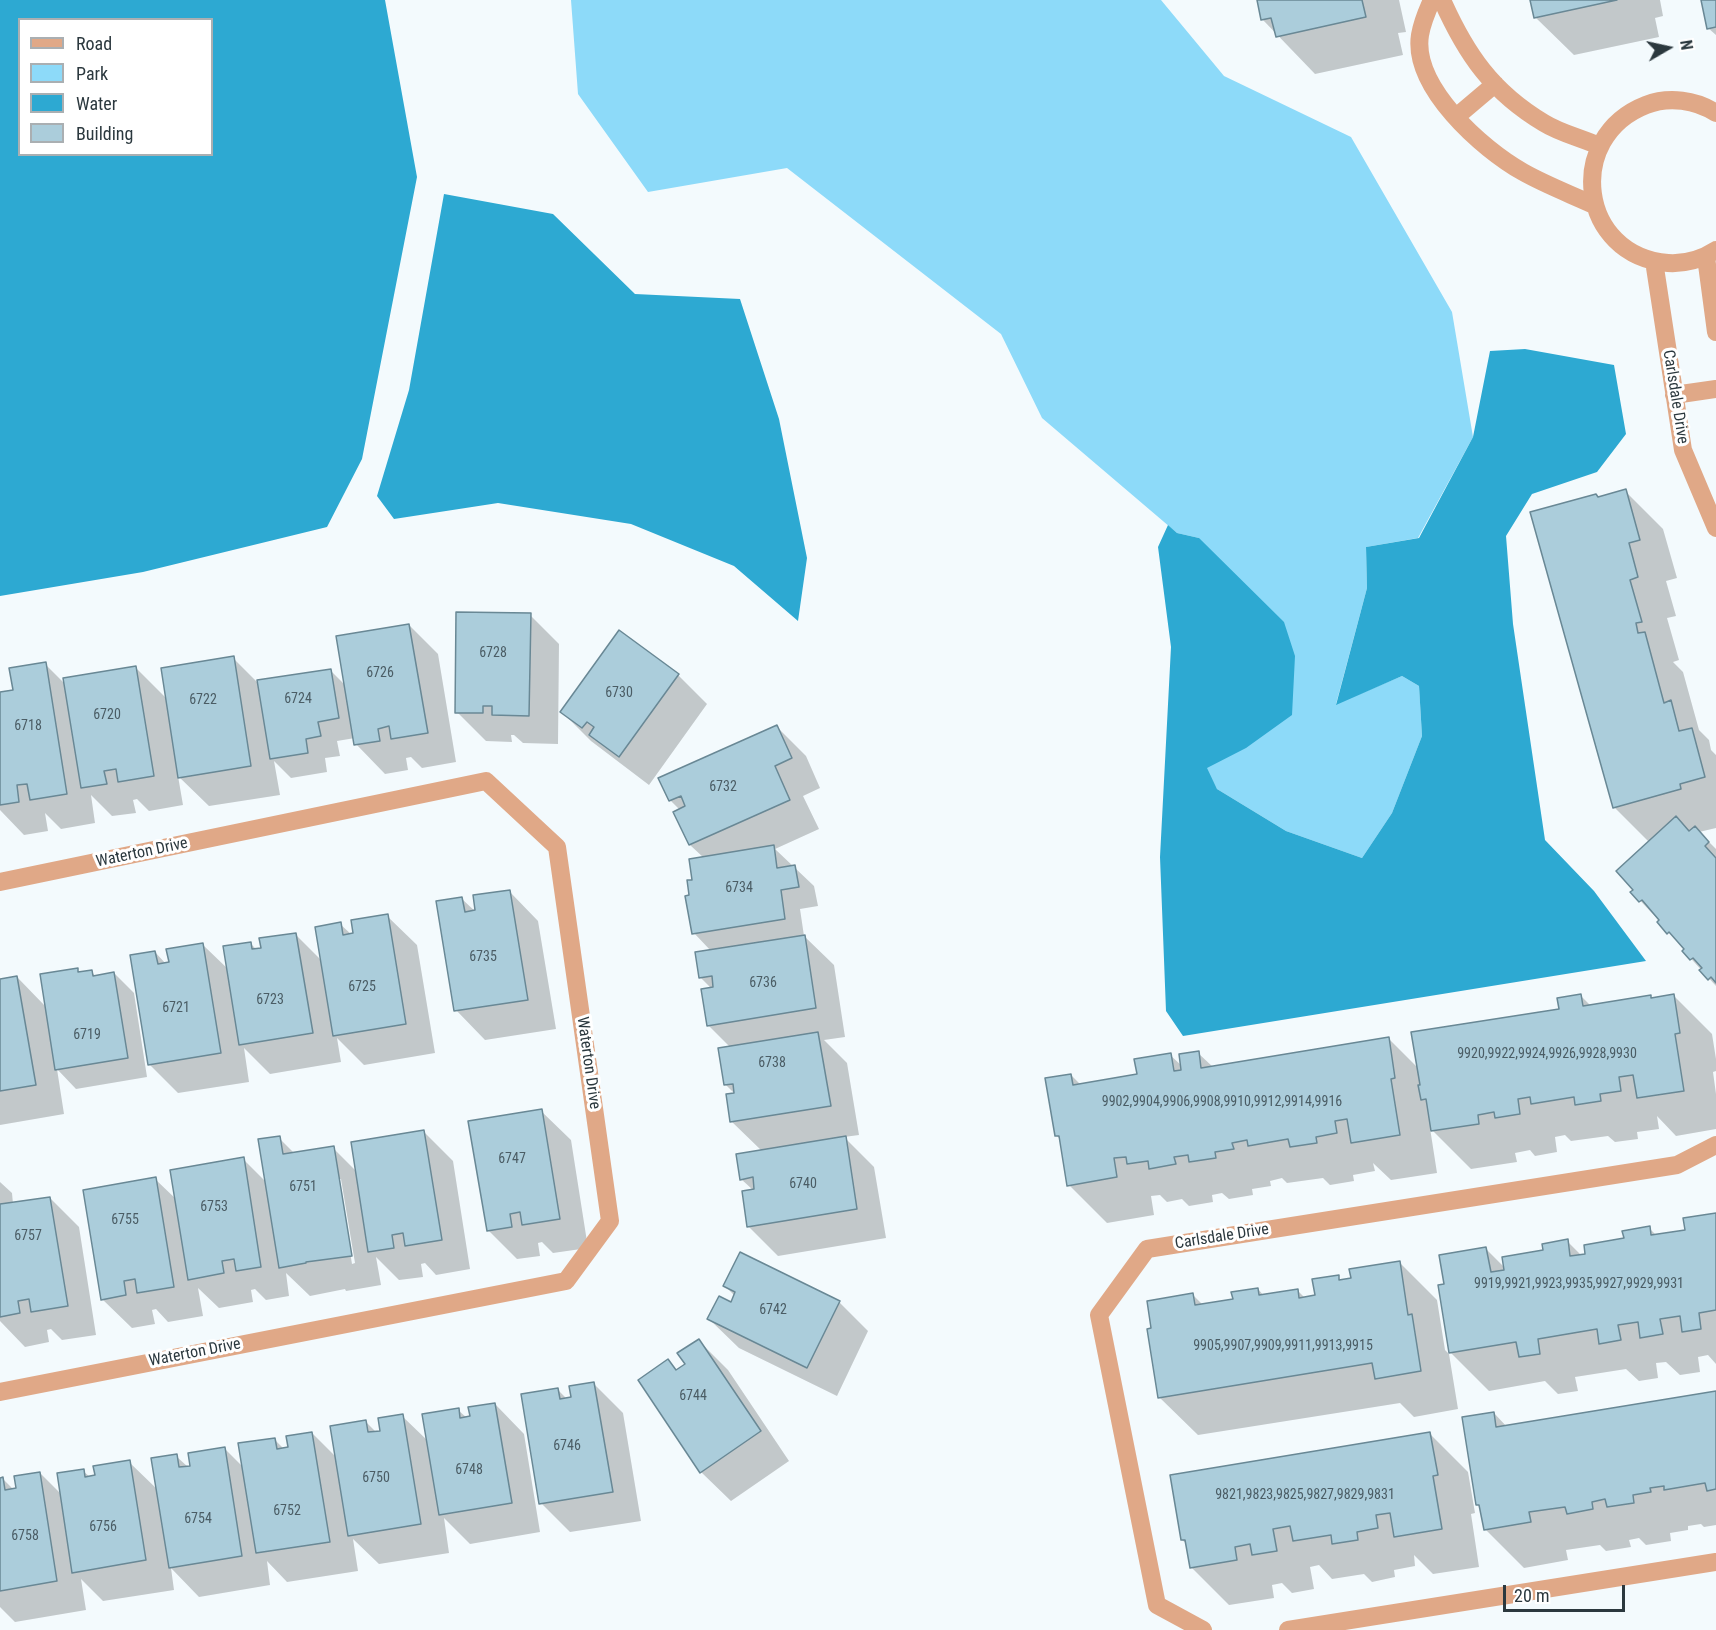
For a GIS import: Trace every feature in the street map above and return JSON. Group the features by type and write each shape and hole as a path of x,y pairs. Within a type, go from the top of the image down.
{"street":[{"path":"1432,0 1419,36 1420,54 1428,80 1455,117 1496,154 1522,171 1594,205"},
{"path":"1442,0 1470,56 1506,95 1545,123 1599,146"},
{"path":"1455,117 1495,84"},
{"path":"1716,113 1705,106 1681,100 1656,101 1633,110 1613,125 1599,146 1593,165 1591,185 1594,205 1603,224 1616,241 1634,254 1654,261 1680,263 1711,254 1716,332"},
{"name":"Carlsdale Drive","path":"1654,261 1683,450 1716,528"},
{"path":"1674,395 1716,389"},
{"name":"Waterton Drive","path":"0,882 486,781 558,847 610,1221 566,1281 0,1392"},
{"name":"Carlsdale Drive","path":"1203,1630 1157,1605 1099,1316 1147,1249 1677,1165 1716,1145"},
{"path":"1288,1630 1716,1562"}],"green space":[{"path":"571,0 1161,0 1224,76 1351,137 1452,312 1473,437 1418,538 1366,547 1367,588 1336,704 1402,676 1419,686 1422,736 1392,813 1362,858 1286,831 1217,789 1206,768 1199,538 1177,533 1042,418 1001,334 787,168 648,192 578,94"}],"water":[{"path":"0,0 385,0 417,177 362,459 327,527 143,572 0,596"},
{"path":"444,194 553,214 635,294 740,299 779,419 807,558 798,621 734,566 631,524 498,503 394,519 377,496 409,390"},
{"path":"1525,349 1614,365 1626,434 1597,472 1532,494 1506,536 1513,624 1545,840 1594,891 1646,961 1183,1036 1166,1011 1160,857 1171,647 1158,547 1168,525 1177,533 1199,538 1284,622 1295,656 1292,715 1246,748 1207,768 1217,789 1286,831 1362,858 1392,813 1422,736 1419,686 1402,676 1336,705 1367,588 1366,547 1419,538 1473,437 1490,351"}],"building":[{"path":"1257,0 1362,0 1366,17 1276,37 1271,18 1261,20"},
{"path":"1530,0 1617,0 1534,18"},
{"path":"1701,0 1716,0 1716,27 1707,29"},
{"path":"1626,489 1640,540 1629,543 1638,577 1630,580 1642,622 1636,623 1638,633 1645,632 1664,703 1671,700 1679,731 1692,728 1705,777 1680,784 1681,789 1613,808 1530,512 1596,494 1598,497"},
{"path":"456,612 531,613 529,716 492,715 492,706 483,706 483,713 455,713"},
{"path":"409,624 428,733 391,739 389,726 378,729 380,741 354,745 336,636"},
{"path":"619,630 679,674 619,757 589,735 594,727 587,722 582,728 560,712"},
{"path":"234,656 251,766 178,778 161,668"},
{"path":"46,662 67,794 30,800 27,784 17,785 19,802 0,805 0,692 13,690 9,668"},
{"path":"136,666 154,776 118,782 116,769 104,771 107,784 81,788 63,678"},
{"path":"331,669 339,718 318,722 321,736 306,739 308,753 270,759 257,680"},
{"path":"777,725 792,758 775,766 790,800 689,845 673,812 685,806 681,796 669,801 658,778"},
{"path":"1676,816 1689,831 1695,826 1709,842 1705,846 1716,858 1716,983 1711,977 1708,980 1699,970 1702,968 1693,958 1690,960 1682,951 1684,949 1669,932 1667,934 1657,922 1659,920 1642,900 1639,902 1630,892 1633,890 1616,871"},
{"path":"774,845 777,868 795,865 799,887 781,890 785,919 692,934 685,896 689,895 687,880 692,880 689,859"},
{"path":"510,890 528,1000 454,1011 436,901 462,897 465,912 475,910 473,895"},
{"path":"388,914 406,1024 333,1036 315,927 341,922 343,935 353,933 351,920"},
{"path":"296,933 313,1033 239,1045 223,946 251,942 252,949 261,948 259,938"},
{"path":"805,935 816,1008 707,1026 701,989 713,987 712,976 699,978 695,952"},
{"path":"203,943 221,1053 148,1065 130,955 155,951 158,964 169,962 166,949"},
{"path":"78,968 78,972 92,970 93,976 114,972 128,1058 55,1070 40,974"},
{"path":"17,976 36,1085 0,1091 0,979"},
{"path":"1581,994 1583,1006 1651,995 1651,998 1674,994 1680,1033 1675,1034 1684,1091 1637,1098 1633,1075 1619,1077 1621,1091 1600,1094 1601,1101 1575,1105 1574,1097 1531,1104 1530,1097 1518,1099 1520,1114 1495,1118 1494,1112 1478,1115 1479,1124 1431,1131 1426,1099 1421,1100 1411,1032 1559,1009 1557,998"},
{"path":"818,1032 831,1106 730,1122 726,1094 734,1093 733,1084 724,1085 718,1048"},
{"path":"1389,1037 1395,1078 1391,1079 1400,1135 1351,1143 1347,1119 1335,1121 1337,1133 1316,1137 1317,1143 1290,1147 1288,1139 1248,1146 1247,1140 1232,1143 1234,1149 1215,1152 1216,1158 1189,1162 1188,1155 1174,1157 1176,1164 1149,1169 1148,1161 1127,1164 1126,1157 1114,1158 1117,1177 1067,1186 1059,1136 1055,1136 1045,1078 1071,1074 1073,1085 1137,1074 1134,1059 1171,1053 1174,1071 1181,1070 1179,1054 1199,1051 1201,1068"},
{"path":"542,1109 560,1219 522,1225 520,1212 510,1214 512,1227 487,1231 468,1121"},
{"path":"424,1130 442,1240 405,1246 403,1233 392,1235 394,1248 368,1252 351,1142"},
{"path":"280,1136 283,1154 334,1146 352,1256 279,1268 258,1139"},
{"path":"846,1136 857,1209 747,1227 742,1191 754,1189 753,1177 740,1180 736,1154"},
{"path":"244,1157 261,1267 236,1271 234,1259 222,1261 224,1273 188,1280 170,1170"},
{"path":"156,1177 174,1287 137,1293 135,1279 124,1281 126,1295 101,1300 83,1190"},
{"path":"50,1197 68,1306 31,1312 29,1299 18,1301 20,1313 0,1317 0,1204"},
{"path":"1716,1213 1716,1310 1699,1313 1701,1329 1682,1332 1680,1316 1660,1319 1663,1334 1640,1338 1638,1322 1618,1325 1621,1340 1599,1344 1597,1329 1538,1339 1540,1354 1519,1357 1516,1342 1449,1353 1438,1285 1444,1284 1439,1255 1486,1247 1491,1272 1504,1270 1502,1257 1543,1250 1542,1244 1568,1239 1570,1256 1585,1254 1584,1245 1624,1238 1622,1231 1650,1226 1651,1235 1685,1230 1683,1218"},
{"path":"740,1252 840,1301 807,1368 707,1319 719,1296 731,1302 735,1292 723,1286"},
{"path":"1400,1261 1408,1315 1412,1314 1421,1371 1375,1379 1372,1363 1158,1398 1147,1329 1151,1328 1147,1301 1193,1293 1195,1305 1233,1299 1231,1292 1258,1288 1259,1295 1298,1289 1299,1298 1315,1295 1312,1279 1339,1275 1339,1280 1351,1278 1349,1269"},
{"path":"699,1339 761,1431 700,1473 638,1380 668,1359 676,1370 685,1364 677,1353"},
{"path":"594,1382 613,1492 539,1504 521,1394 558,1388 560,1399 571,1397 569,1386"},
{"path":"1716,1391 1716,1489 1707,1491 1705,1483 1664,1490 1664,1486 1650,1488 1651,1492 1633,1495 1634,1503 1607,1507 1605,1499 1592,1502 1593,1509 1567,1514 1565,1507 1529,1512 1531,1522 1484,1530 1479,1505 1476,1505 1462,1417 1494,1412 1496,1427"},
{"path":"495,1403 512,1503 439,1515 422,1414 459,1408 460,1418 470,1416 468,1407"},
{"path":"403,1414 421,1524 348,1536 330,1426 366,1420 368,1432 380,1431 378,1418"},
{"path":"312,1432 330,1542 256,1553 238,1443 275,1438 277,1449 288,1447 286,1436"},
{"path":"1430,1432 1438,1475 1433,1476 1442,1529 1394,1537 1390,1513 1376,1515 1378,1528 1357,1532 1358,1540 1332,1544 1331,1535 1293,1541 1290,1526 1273,1529 1277,1551 1252,1555 1250,1544 1235,1547 1237,1560 1190,1568 1185,1540 1181,1540 1170,1475"},
{"path":"225,1447 242,1556 169,1568 151,1458 177,1454 179,1467 190,1466 188,1453"},
{"path":"130,1460 146,1560 72,1573 57,1473 84,1469 85,1477 95,1475 93,1466"},
{"path":"40,1472 57,1581 0,1591 0,1478 3,1477 5,1490 16,1488 14,1476"}]}
